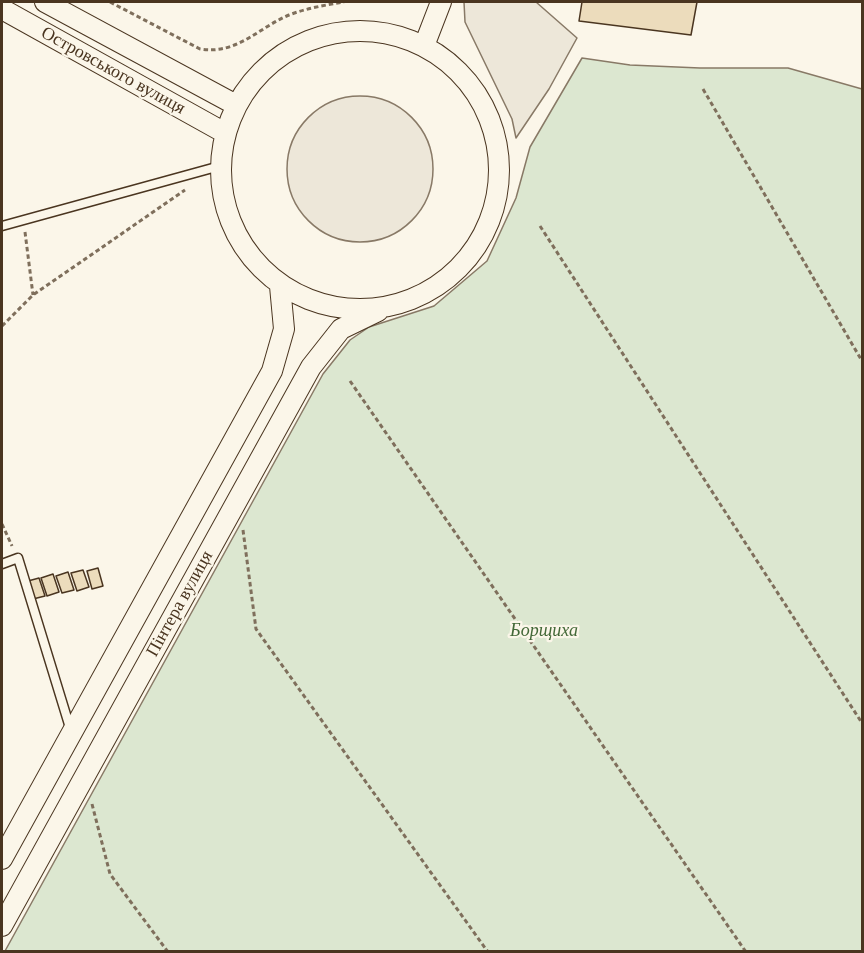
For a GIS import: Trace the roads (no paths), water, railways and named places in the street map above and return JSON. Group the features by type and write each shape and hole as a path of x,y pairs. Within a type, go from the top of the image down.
{"street":[{"name":"Островського вулиця","path":"45,2 236,105"},
{"path":"424,46 441,2"},
{"name":"Островського вулиця","path":"2,9 225,133"},
{"path":"359,30 400,36 424,46 461,72 481,99 495,131 500,158 499,188 492,216 484,233 463,264 440,284 412,298 385,307 355,309 317,302 280,286 249,253 232,224 223,195 220,166 225,133 236,105 252,82 271,62 312,38 359,30"},
{"name":"Пінтера вулиця","path":"2,859 272,371 284,329 280,286"},
{"name":"Пінтера вулиця","path":"2,926 311,367 341,329 385,307"}],"lane":[{"path":"2,226 23,218 220,166"},
{"path":"2,564 18,558 71,733"}],"park label":[{"name":"Борщиха","path":"544,631"}]}
